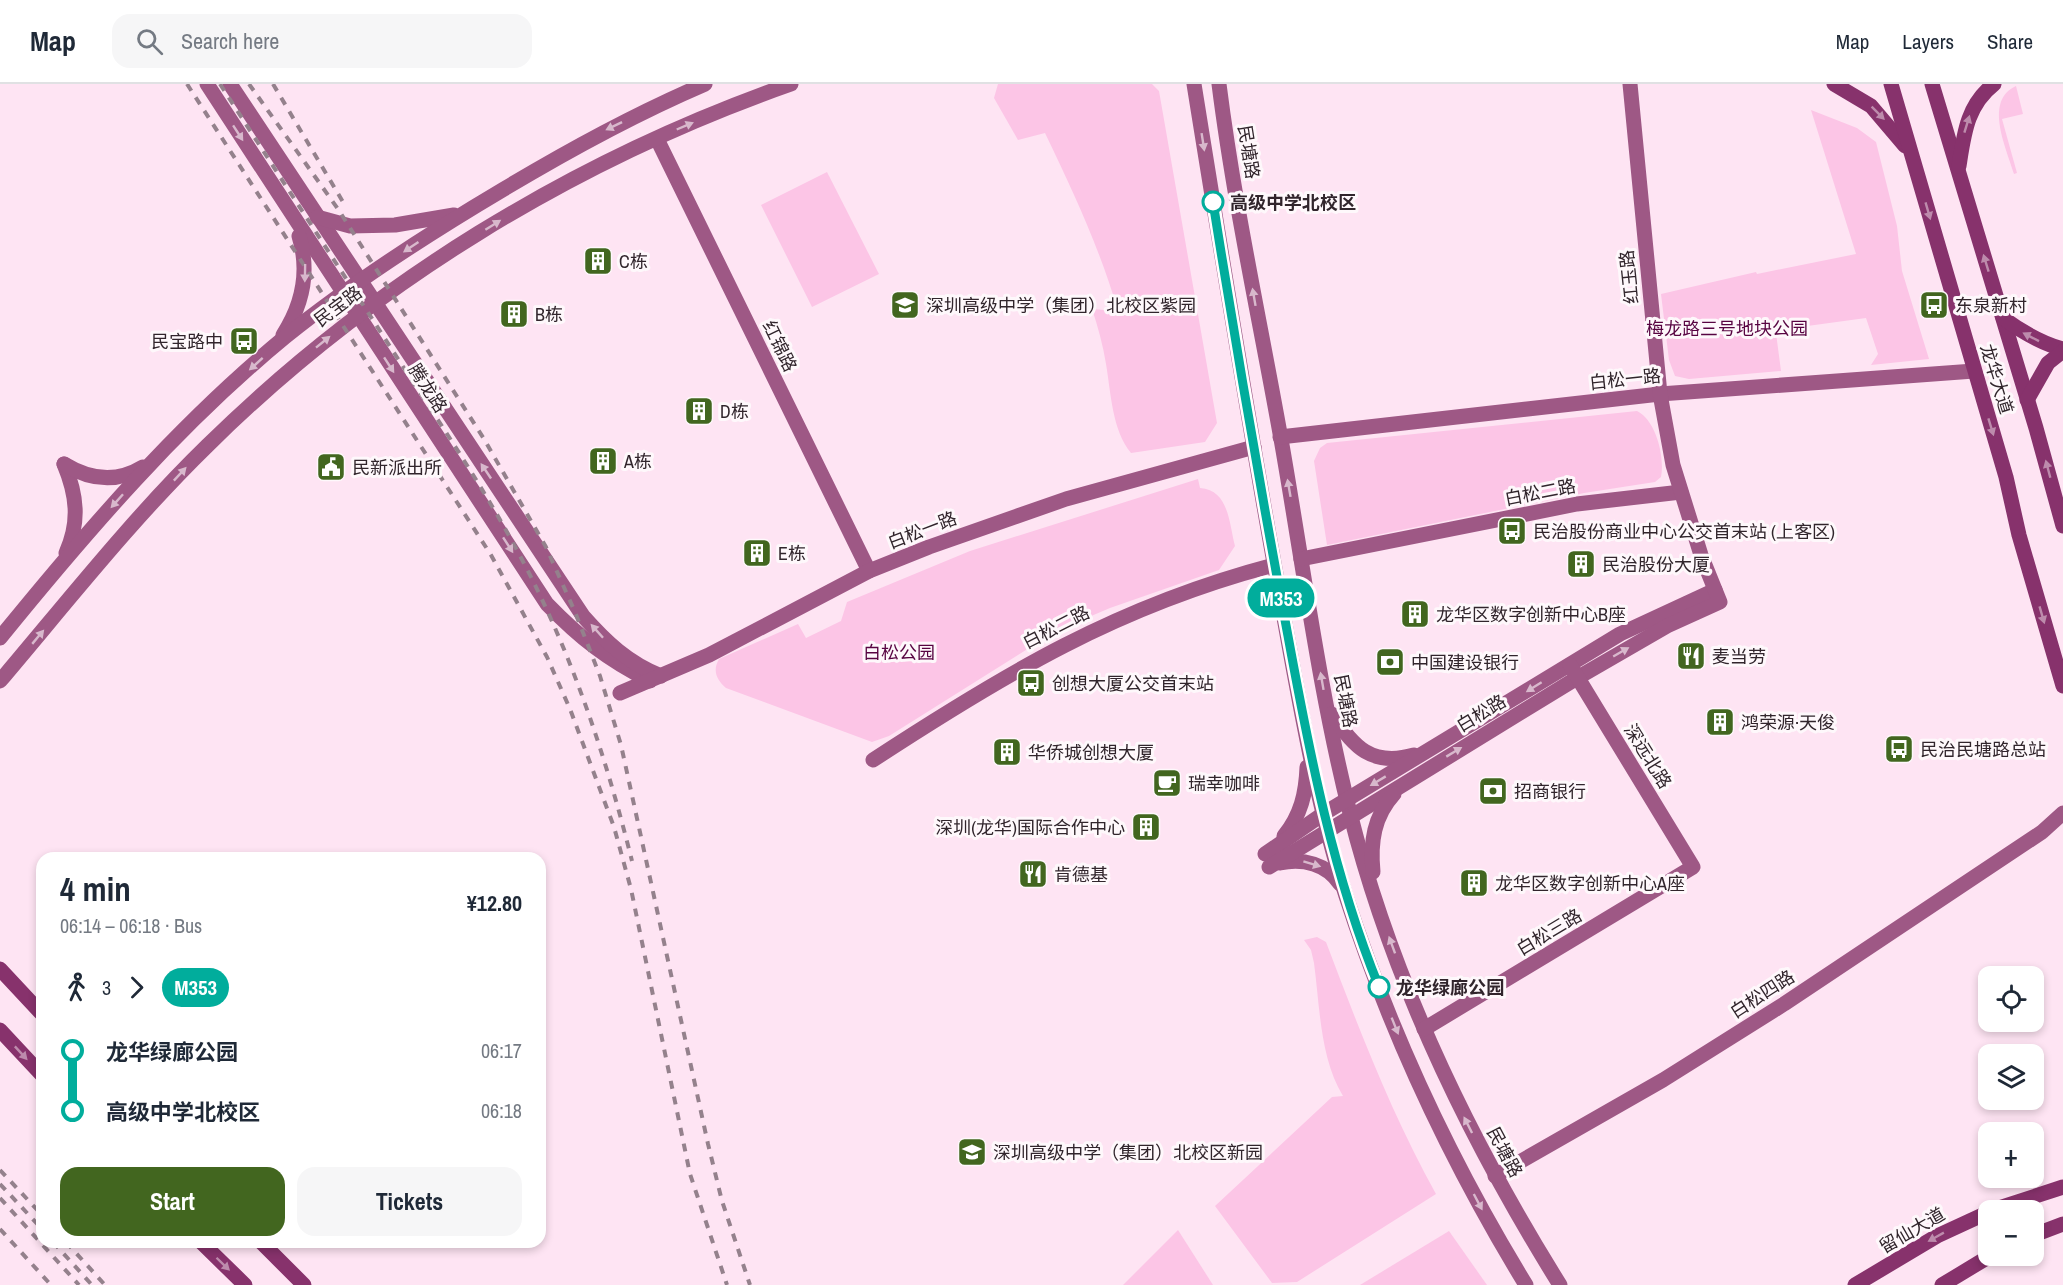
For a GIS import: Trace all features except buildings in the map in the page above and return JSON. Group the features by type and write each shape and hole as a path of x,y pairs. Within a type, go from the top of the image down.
{"main road":[{"name":"腾龙路","path":"207,84 547,604 575,633 614,663 656,679"},
{"name":"腾龙路","path":"230,84 316,217 583,616 610,646 656,679"},
{"name":"民宝路","path":"0,638 56,569 154,461 273,348 342,293 460,214 592,137 705,84"},
{"name":"民宝路","path":"0,681 108,555 205,448 254,401 357,316 520,208 657,139 746,100 791,84"},
{"path":"1194,84 1274,565 1327,830 1371,968 1441,1131 1500,1242 1526,1285"},
{"name":"民塘路","path":"1219,84 1327,707 1350,815 1374,893 1424,1029 1458,1106 1495,1176 1560,1285"},
{"path":"1222,108 1225,84"},
{"name":"红玉路","path":"1630,84 1660,394 1673,465 1718,596"},
{"path":"1834,84 1871,106 1884,118 1912,155"},
{"name":"龙华大道","path":"1891,84 2007,477 2019,535 2063,686"},
{"name":"龙华大道","path":"1932,84 2063,526"},
{"path":"1959,172 1969,118 1975,102 1994,84"},
{"name":"红锦路","path":"657,139 868,571"},
{"path":"316,217 350,226 395,225 460,214"},
{"path":"273,348 294,316 305,280 304,255 292,216"},
{"path":"2002,318 2022,332 2063,350"},
{"path":"2027,400 2048,363 2063,350"},
{"name":"白松一路","path":"1280,437 1660,394 1974,370"},
{"name":"白松一路","path":"620,693 709,655 868,571 1066,499 1254,447"},
{"path":"56,569 71,542 76,511 76,497 64,464 81,473 107,478 130,475 154,461"},
{"name":"白松二路","path":"1301,559 1577,504 1682,492"},
{"name":"白松二路","path":"873,760 1014,671 1087,632 1178,593 1274,565"},
{"name":"白松路","path":"1267,860 1327,830 1404,782 1573,671 1620,634 1685,602 1718,596"},
{"name":"白松路","path":"1267,860 1323,814 1428,751 1573,671"},
{"name":"深远北路","path":"1573,671 1693,867"},
{"path":"1327,707 1348,740 1366,753 1386,759 1428,751"},
{"path":"1267,860 1290,828 1301,809 1306,793 1306,734"},
{"path":"1374,893 1373,830 1382,807 1404,782"},
{"name":"白松四路","path":"1495,1176 1663,1080 1784,1005 2042,832 2063,813"},
{"name":"白松四路","path":"2042,832 2063,828"},
{"path":"1267,860 1314,864 1334,875 1345,892"},
{"name":"白松三路","path":"1424,1029 1693,867"},
{"path":"0,969 36,1008"},
{"path":"0,1030 36,1069"},
{"path":"2023,1200 2063,1187"},
{"name":"留仙大道","path":"1855,1285 1938,1236 1978,1217"},
{"path":"2044,1231 2063,1224"},
{"path":"207,1248 245,1285"},
{"path":"266,1248 303,1285"},
{"path":"266,1248 314,1285"},
{"path":"1942,1285 1978,1263"}],"green space":[{"path":"998,84 1152,84 1159,91 1217,423 1205,442 1131,453 1125,444 1116,422 1103,350 1092,309 1118,311 1103,265 1076,198 1045,133 1018,140 994,98"},
{"path":"2016,86 2023,114 2002,119 2017,173 2014,174 2003,139 1999,114 2006,93"},
{"name":"梅龙路三号地块公园","path":"1811,110 1857,128 1876,142 1897,226 1902,271 1929,359 1871,365 1878,354 1866,318 1778,330 1776,333 1781,371 1689,379 1675,376 1669,360 1661,294 1756,272 1757,274 1856,254"},
{"path":"827,172 879,274 812,307 761,205"},
{"path":"1637,411 1649,422 1658,440 1662,469 1661,477 1655,482 1584,493 1327,545 1314,461 1320,448 1327,443"},
{"name":"白松公园","path":"1198,479 1200,488 1210,490 1222,501 1229,518 1235,546 1219,570 1110,608 1056,631 889,736 872,742 726,688 716,675 719,659 798,624 806,638 841,621 847,602 970,551"},
{"path":"1317,937 1326,942 1390,1102 1436,1194 1297,1282 1272,1283 1215,1206 1332,1097 1343,1096 1335,1081 1325,1049 1314,963 1311,950 1304,940"},
{"path":"1178,1230 1213,1285 1123,1285"},
{"path":"1449,1231 1487,1285 1360,1285"}],"railway":[{"path":"187,84 491,555 547,657 570,709 614,827 631,889 690,1174 727,1285"},
{"path":"220,84 453,443 519,554 550,617 578,685 602,754 632,861"},
{"path":"249,84 338,209 484,439 546,547 575,612 600,676 621,745 708,1144 722,1201 750,1285"},
{"path":"273,84 343,202"},
{"path":"0,1170 36,1209"},
{"path":"0,1184 36,1223"},
{"path":"0,1198 36,1238"},
{"path":"0,1229 51,1285"},
{"path":"45,1248 79,1285"},
{"path":"58,1248 92,1285"},
{"path":"71,1248 105,1285"}],"bus line":[{"name":"M353","path":"1213,202 1271,548 1317,786 1346,898 1379,987"}],"place":[{"name":"高级中学北校区","path":"1213,202"},
{"name":"C栋","path":"598,261"},
{"name":"深圳高级中学（集团）北校区紫园","path":"905,305"},
{"name":"东泉新村","path":"1934,305"},
{"name":"B栋","path":"514,314"},
{"name":"民宝路中","path":"244,341"},
{"name":"D栋","path":"699,411"},
{"name":"A栋","path":"603,461"},
{"name":"民新派出所","path":"331,467"},
{"name":"民治股份商业中心公交首末站 (上客区)","path":"1512,531"},
{"name":"E栋","path":"757,553"},
{"name":"民治股份大厦","path":"1581,564"},
{"name":"龙华区数字创新中心B座","path":"1415,614"},
{"name":"麦当劳","path":"1691,656"},
{"name":"中国建设银行","path":"1390,662"},
{"name":"创想大厦公交首末站","path":"1031,683"},
{"name":"鸿荣源·天俊","path":"1720,722"},
{"name":"民治民塘路总站","path":"1899,749"},
{"name":"华侨城创想大厦","path":"1007,752"},
{"name":"瑞幸咖啡","path":"1167,783"},
{"name":"招商银行","path":"1493,791"},
{"name":"深圳(龙华)国际合作中心","path":"1146,827"},
{"name":"肯德基","path":"1033,874"},
{"name":"龙华区数字创新中心A座","path":"1474,883"},
{"name":"龙华绿廊公园","path":"1379,987"},
{"name":"深圳高级中学（集团）北校区新园","path":"972,1152"}]}
